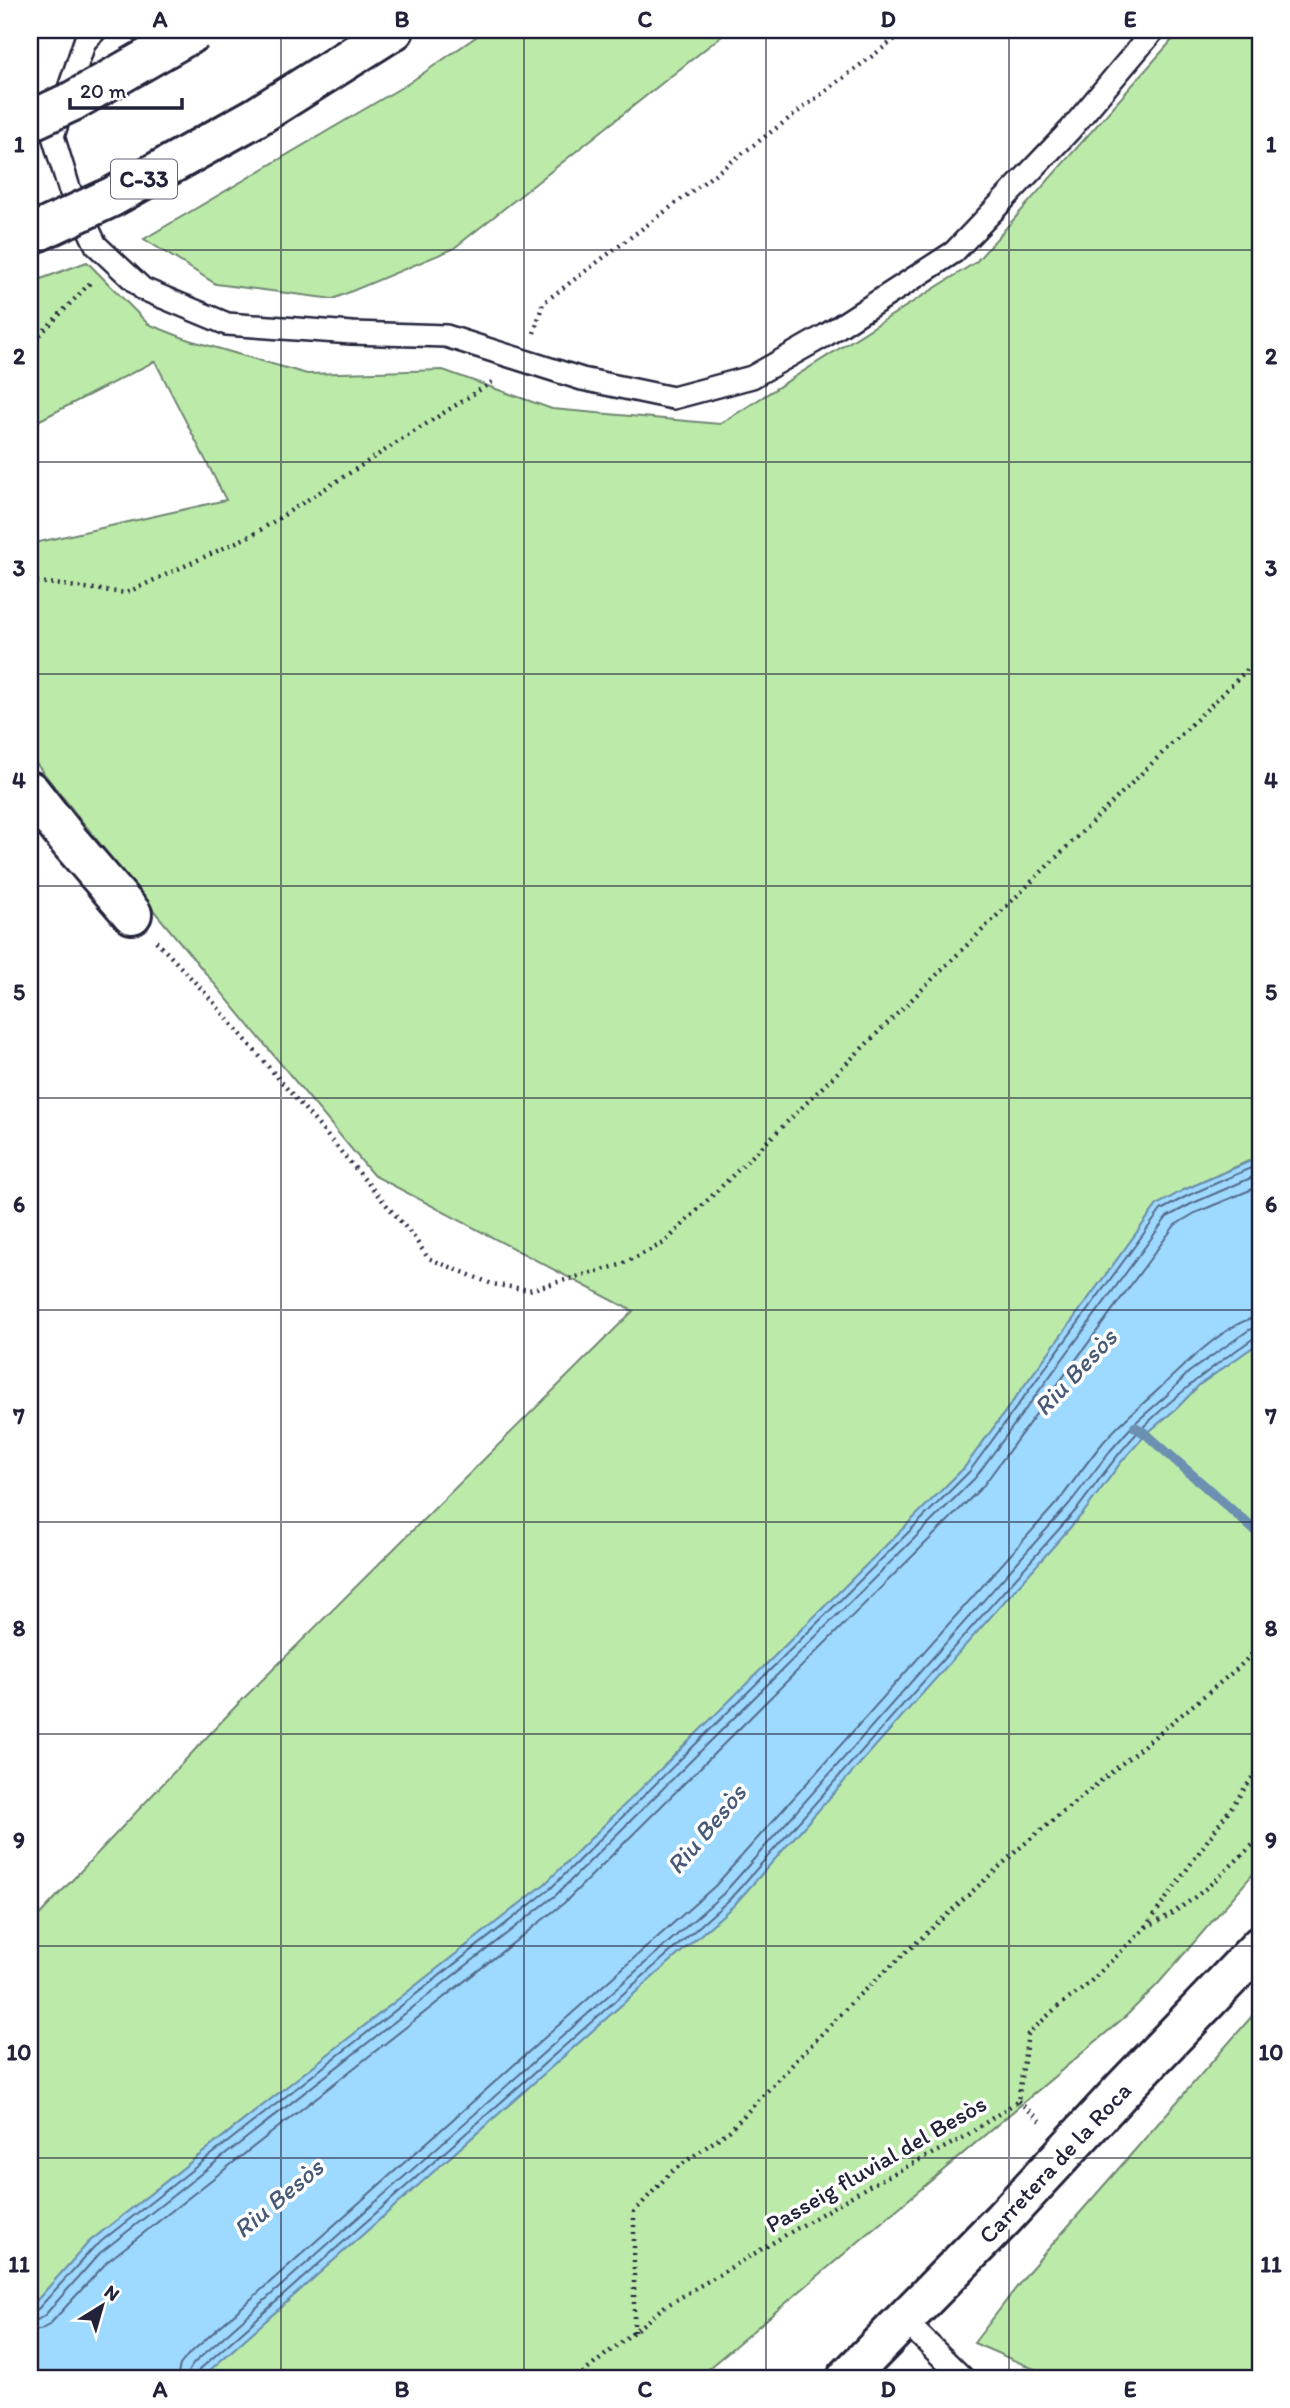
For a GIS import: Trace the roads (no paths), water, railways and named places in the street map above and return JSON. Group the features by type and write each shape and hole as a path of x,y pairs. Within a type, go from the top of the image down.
{"main road":[{"path":"30,121 73,101 197,30"},
{"name":"C-33","path":"30,235 112,197 256,117 394,30"},
{"path":"30,791 132,914"},
{"name":"Carretera de la Roca","path":"847,2378 1003,2219 1260,1946"}],"lane":[{"path":"96,30 85,41 53,136 69,188 96,245 143,289 227,324 352,333 446,336 582,379 673,398 752,377 826,335 954,252 1070,130 1154,30"},
{"path":"904,2320 963,2378"}],"water":[{"name":"Riu Besòs","path":"1260,1157 1260,1342 1199,1385 1146,1434 1083,1513 734,1905 201,2378 30,2378 30,2308 89,2242 545,1884 964,1468 1157,1205 1184,1190"}],"waterway":[{"path":"1135,1427 1260,1535"}],"railway":[{"path":"30,37 36,30"}]}
